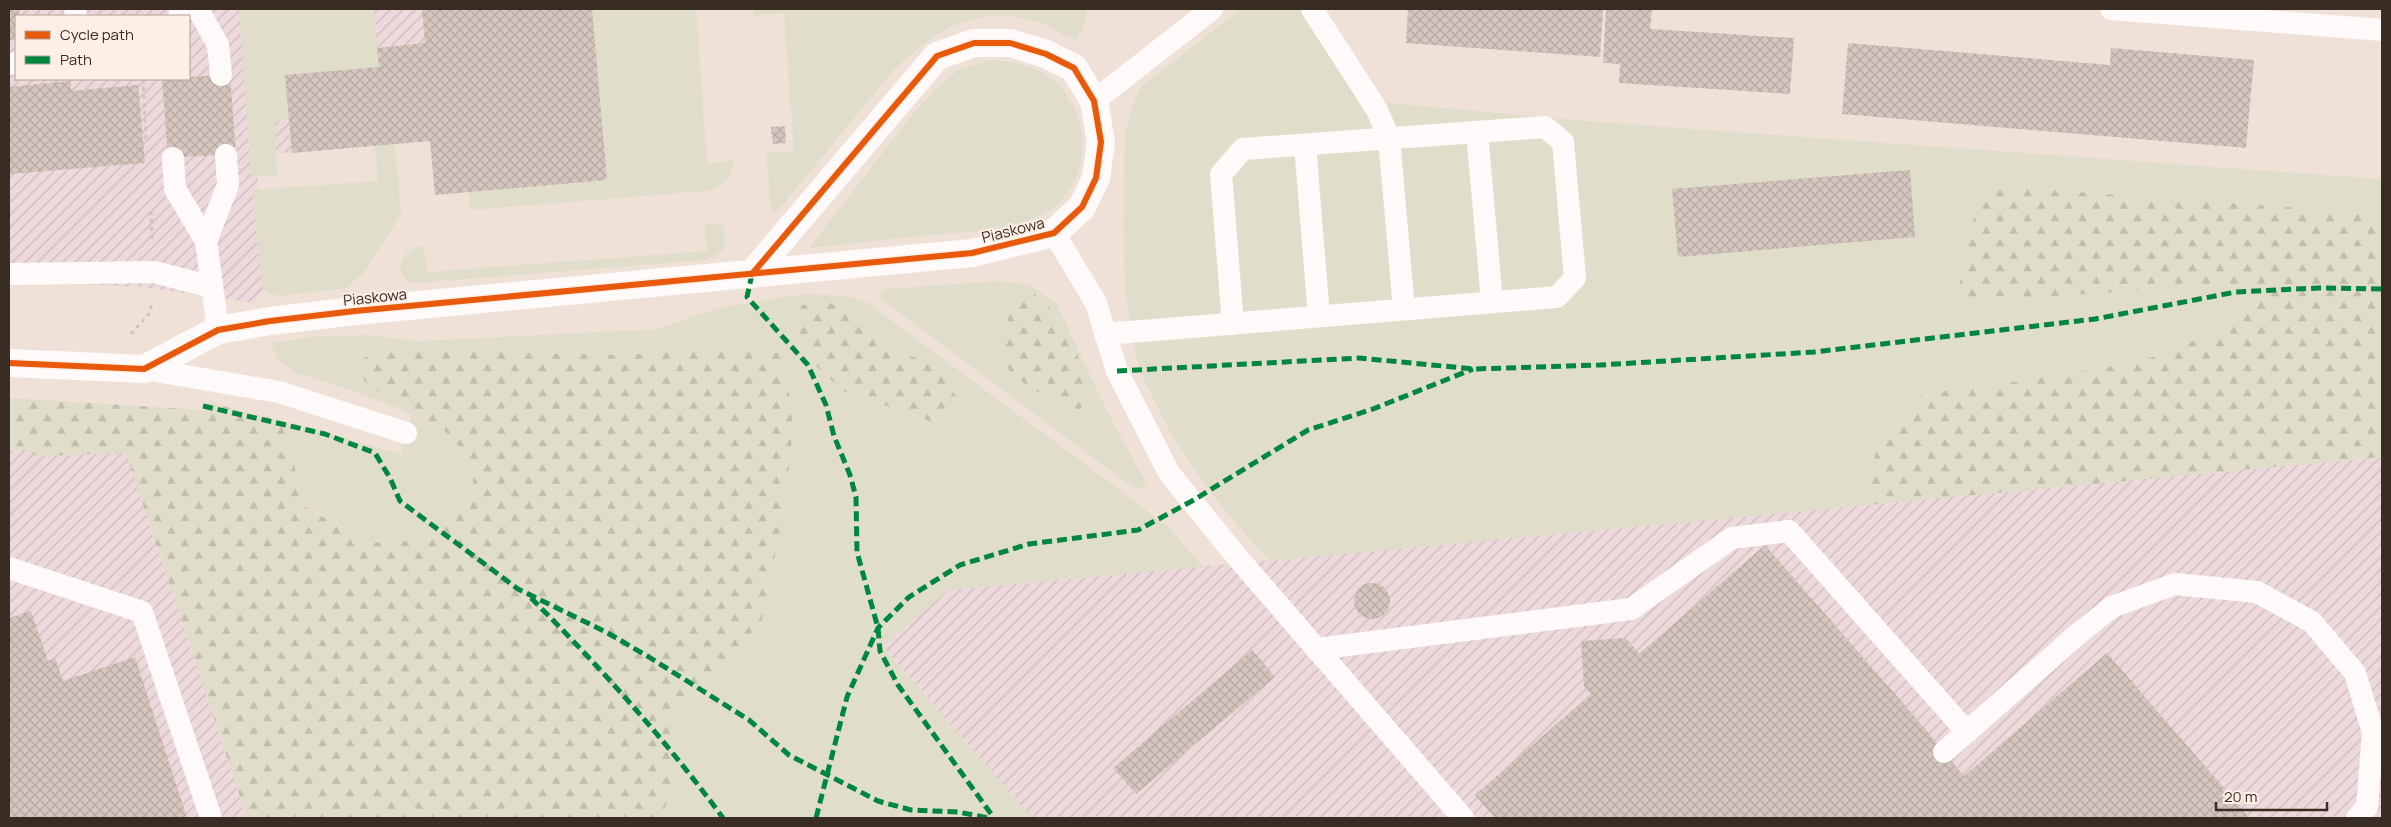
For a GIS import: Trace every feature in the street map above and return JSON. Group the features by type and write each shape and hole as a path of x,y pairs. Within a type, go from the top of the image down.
{"street":[{"name":"Piaskowa","path":"144,369 218,330 270,321 355,311 972,254 1054,233 1082,206 1096,178 1101,142 1094,101 1074,68 1046,54 1010,43 974,44 937,56 752,274"},
{"path":"9,363 144,369"}],"lane":[{"path":"198,9 218,45 221,75"},
{"path":"1094,101 1212,9"},
{"path":"1312,9 1377,110 1389,138 1404,309"},
{"path":"2111,9 2382,30"},
{"path":"1106,334 1233,324 1404,309 1557,297 1575,278 1563,142 1544,127 1243,149 1221,174 1233,324"},
{"path":"1477,132 1492,302"},
{"path":"1305,145 1319,316"},
{"path":"206,240 228,185 226,155"},
{"path":"173,158 175,189 206,240 218,330"},
{"path":"1054,233 1096,304 1117,371 1169,473 1237,557 1463,818"},
{"path":"9,274 154,272 212,287"},
{"path":"144,369 278,392 406,433"},
{"path":"1316,649 1631,609 1732,538 1789,531 1966,732"},
{"path":"9,568 142,612 211,818"},
{"path":"1944,752 2078,634 2112,607 2175,584 2257,592 2312,622 2355,674 2378,732 2367,807 2357,818"}],"shaded area":[{"path":"9,9 696,9 607,180 435,195 430,141 256,155 266,286 254,303 142,287 9,281"},
{"path":"24,450 38,456 126,452 247,818 9,818 9,451"},
{"path":"2382,457 2382,818 1032,818 883,647 948,590"}],"green space":[{"path":"239,9 374,9 379,67 286,75 289,120 275,121 277,175 251,177"},
{"path":"592,9 696,9 707,163 734,161 729,177 718,187 706,191 470,210 469,192 607,180"},
{"path":"755,9 1086,9 1085,21 1077,39 1035,21 993,16 974,19 939,33 907,57 892,72 776,213 771,210 766,153 794,151 784,13 754,16"},
{"path":"1241,9 1317,9 1377,102 1598,122 2382,179 2382,214 1981,185 1955,303 2255,283 2253,305 2220,331 2139,362 1922,394 1878,435 1868,505 1269,561 1236,523 1190,463 1164,421 1147,386 1139,366 1130,324 1124,261 1125,154 1127,126 1135,99 1142,86"},
{"path":"989,60 1027,66 1049,77 1058,84 1073,106 1082,138 1082,155 1079,171 1063,199 1050,210 1035,218 1001,228 809,248 915,111 936,89 957,71"},
{"path":"395,144 401,215 364,272 347,288 280,296 268,293 262,287 252,190 378,181 375,146"},
{"path":"1981,185 2382,214 2382,457 1868,505 1878,435 1922,394 2139,362 2220,331 2253,305 2255,283 1955,303"},
{"path":"724,224 725,243 722,251 705,260 416,283 408,282 401,270 402,259 406,254 411,250 424,246 427,272 707,251 705,225"},
{"path":"996,281 1030,285 1057,304 1108,413 1146,483 1141,490 1127,483 881,299 879,295 885,289"},
{"path":"1030,290 1056,314 1075,347 1090,392 1080,410 1032,388 1010,371 1003,361 1001,350 1004,331 1013,301"},
{"path":"803,294 847,296 868,303 1136,502 1172,531 1203,567 948,590 883,647 1032,818 662,818 675,773 677,715 725,666 785,506 793,427 784,354 743,348 620,355 453,351 364,381 401,409 296,373 279,361 270,343 321,336 369,335 420,341 659,329 714,309","holes":["837,303 881,344 941,425 843,391"]},
{"path":"837,303 881,344 932,364 956,396 941,425 843,391 816,366 799,346 793,324 802,305"},
{"path":"743,348 784,354 793,427 785,506 762,620 725,666 677,715 675,773 662,818 247,818 126,453 38,456 24,450 9,451 9,398 205,410 206,402 280,420 294,463 302,505 369,543 428,540 472,501 474,464 444,430 401,409 364,381 360,362 370,353 453,351 620,355"},
{"path":"411,415 444,430 474,464 472,501 428,540 369,543 302,504 294,463 280,420 401,454"}],"building":[{"path":"9,9 19,9 20,15 15,15 15,40 9,40"},
{"path":"422,9 592,9 607,180 435,195 430,141 292,153 285,75 379,67 377,48 425,43"},
{"path":"1408,9 1603,9 1600,57 1406,43"},
{"path":"1606,9 1652,9 1650,29 1794,38 1790,94 1619,83 1620,64 1603,63"},
{"path":"1848,43 2110,65 2111,48 2254,60 2246,148 1842,114"},
{"path":"230,74 236,154 168,158 162,80 190,80 190,77"},
{"path":"71,81 71,91 138,85 145,163 9,174 9,87"},
{"path":"785,126 786,143 773,144 771,127"},
{"path":"1910,170 1915,237 1678,257 1672,189"},
{"path":"1765,545 1964,776 2107,653 2250,818 1495,818 1475,795 1591,694 1584,686 1581,641 1626,638 1639,654"},
{"path":"1372,583 1385,588 1390,601 1385,614 1372,619 1359,614 1354,601 1359,588"},
{"path":"31,611 48,661 55,658 63,681 135,657 187,818 9,818 9,618"},
{"path":"1252,650 1275,677 1136,794 1113,768"}],"marked path":[{"path":"752,274 747,297 808,365 826,405 834,436 850,475 856,497 857,552 878,628 880,651 898,685 994,818"},
{"path":"1117,371 1359,358 1474,369 1600,365 1814,352 2095,319 2236,292 2319,288 2382,289"},
{"path":"816,818 847,697 878,628 909,597 960,565 1029,544 1138,530 1192,501 1308,430 1373,409 1473,369"},
{"path":"203,406 325,434 375,453 390,478 400,501 518,589 606,632 649,657 749,720 789,755 878,801 911,810 958,812 989,818"},
{"path":"531,598 631,704 723,818"}],"cycle path":[{"path":"9,363 144,369 218,330 270,321 355,311 972,253 1054,233 1082,207 1096,178 1101,142 1094,101 1074,68 1046,54 1010,43 974,43 937,56 752,274"}]}
